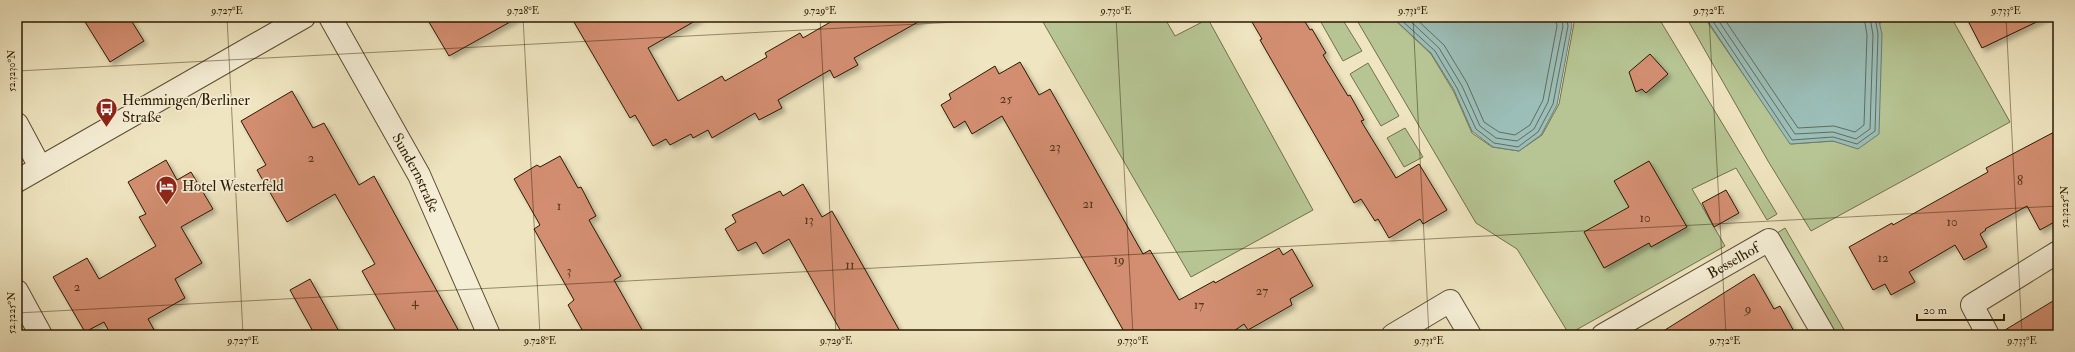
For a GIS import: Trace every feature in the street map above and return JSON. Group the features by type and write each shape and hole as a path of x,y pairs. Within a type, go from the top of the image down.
{"street":[{"path":"17,181 304,17"},
{"name":"Sundernstraße","path":"330,17 419,175 489,335"},
{"path":"17,124 40,167"},
{"name":"Besselhof","path":"1603,335 1768,240 1824,335"},
{"path":"1988,335 1972,305 2058,252"},
{"path":"17,291 41,335"},
{"path":"1393,335 1450,301 1470,335"}],"green space":[{"path":"1040,17 1164,17 1175,36 1208,19 1313,210 1191,277"},
{"path":"1318,17 1341,17 1362,51 1343,61"},
{"path":"1355,17 1392,17 1431,54 1454,92 1472,133 1492,147 1519,151 1542,135 1559,104 1574,23 1572,17 1658,17 1777,214 1767,220 1736,168 1692,189 1725,246 1569,334 1517,249 1476,223"},
{"path":"1686,17 1704,17 1791,144 1833,141 1858,148 1880,23 1878,17 1951,17 2010,122 1811,231 1768,161"},
{"path":"1368,63 1399,116 1381,126 1350,74"},
{"path":"1405,128 1423,157 1404,167 1387,138"},
{"path":"1785,228 1847,335 1837,335 1777,233"}],"water":[{"path":"1392,17 1570,17 1572,25 1557,105 1541,135 1519,151 1493,147 1472,131 1454,90 1431,53"},
{"path":"1705,17 1878,17 1882,34 1879,134 1858,149 1833,141 1790,144"}],"building":[{"path":"82,17 129,17 144,41 110,62"},
{"path":"426,17 519,17 449,56"},
{"path":"571,17 702,17 648,48 678,101 722,76 725,81 767,57 765,53 800,33 803,38 839,17 927,17 854,58 858,65 834,78 830,70 778,100 782,108 759,120 755,113 712,138 708,130 693,138 691,134 670,145 666,139 653,146 635,115 630,118"},
{"path":"1249,17 1302,17 1310,30 1312,29 1326,53 1323,55 1348,96 1350,95 1364,120 1361,121 1396,178 1419,164 1447,210 1423,224 1420,219 1389,238 1378,219 1375,221 1361,199 1354,203 1260,40 1262,39"},
{"path":"1966,17 2047,17 1982,48"},
{"path":"1650,54 1668,74 1646,93 1642,89 1636,92 1629,72"},
{"path":"1020,62 1039,95 1050,89 1143,254 1150,250 1179,300 1214,281 1215,283 1279,248 1283,255 1292,249 1313,286 1290,299 1292,305 1248,330 1244,324 1228,335 1126,335 1002,116 972,134 965,121 954,128 941,105 951,99 949,94 995,66 999,74"},
{"path":"292,91 313,128 324,123 359,185 374,176 461,335 398,335 362,271 375,264 335,194 287,222 257,170 266,165 241,121"},
{"path":"2058,130 2058,220 2040,230 2027,206 1985,229 1986,230 1980,234 1987,247 1964,260 1955,245 1909,272 1915,282 1891,295 1885,284 1873,290 1849,247 1892,223 1893,225 1988,172 1986,168"},
{"path":"560,156 578,188 581,187 596,216 589,220 621,276 614,280 645,335 585,335 568,305 574,300 534,229 540,225 514,179 537,165 540,167"},
{"path":"166,160 177,180 191,172 213,209 181,227 202,263 175,279 185,298 148,319 157,335 111,335 104,322 85,332 53,277 87,258 99,279 156,246 139,217 146,214 128,182"},
{"path":"1649,161 1687,227 1651,247 1649,243 1604,268 1584,232 1629,207 1614,181"},
{"path":"803,184 822,217 832,211 902,335 843,335 789,239 763,254 756,242 738,251 725,229 736,222 732,215 780,191 783,196"},
{"path":"1726,190 1739,213 1714,227 1702,203"},
{"path":"1754,274 1774,309 1780,306 1796,335 1657,335"},
{"path":"310,279 341,335 315,335 290,290"},
{"path":"2058,298 2058,335 2000,335 2000,333"}],"place":[{"name":"Hemmingen/Berliner Straße","path":"107,128"},
{"name":"Hotel Westerfeld","path":"166,206"}]}
